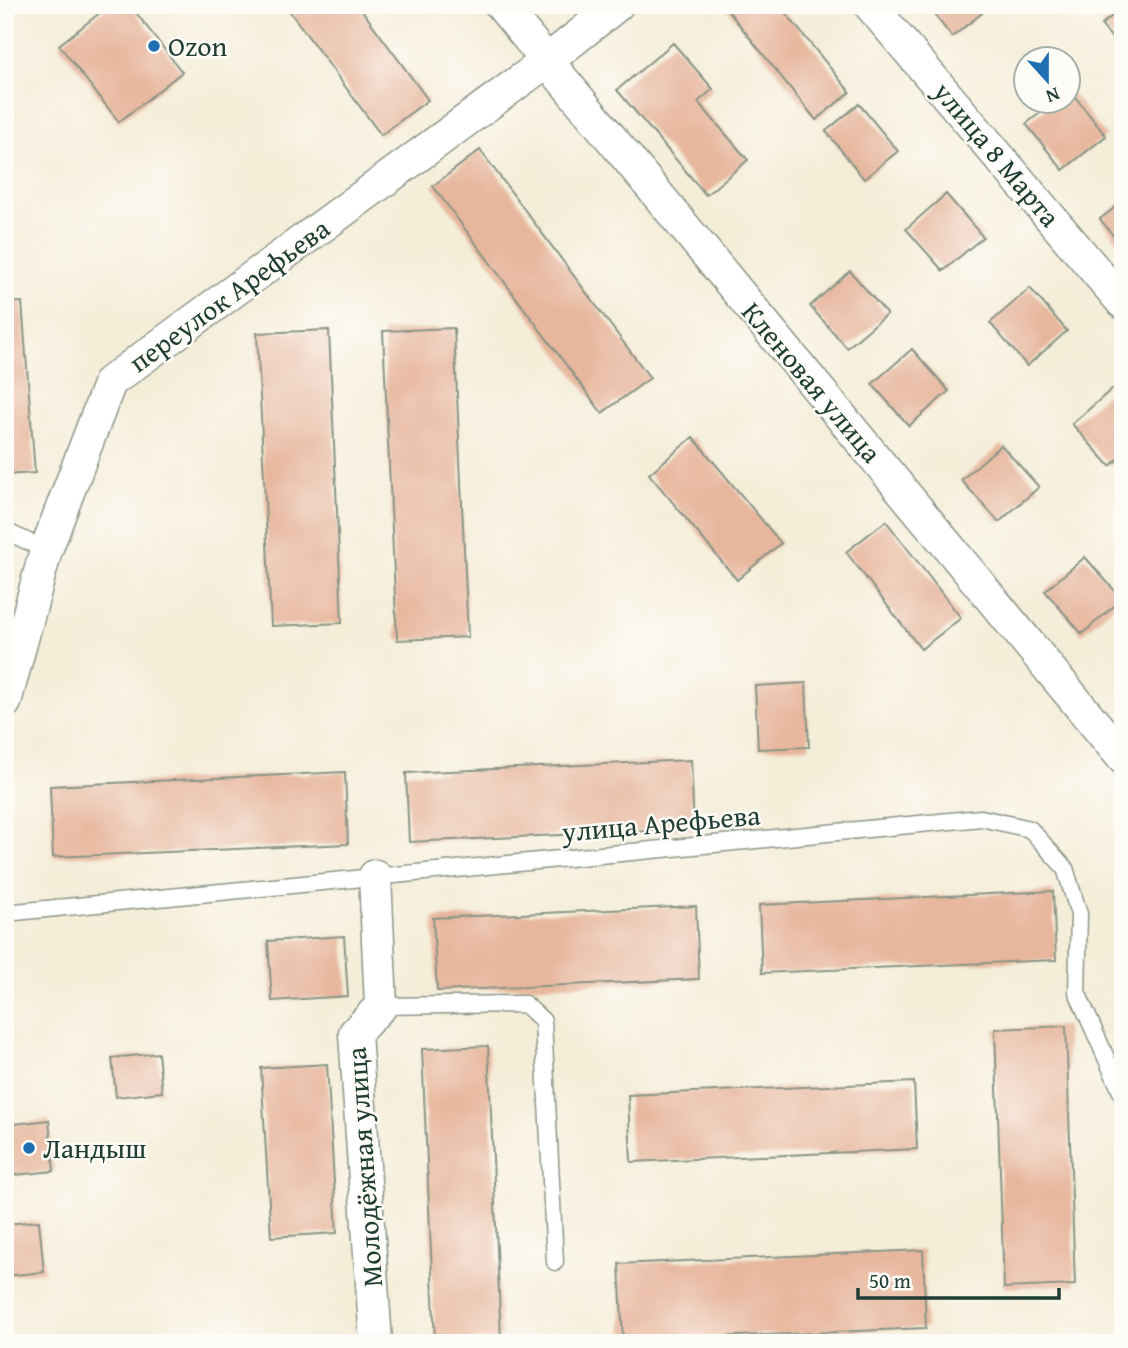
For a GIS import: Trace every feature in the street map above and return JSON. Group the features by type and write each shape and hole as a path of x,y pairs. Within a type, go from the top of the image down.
{"street":[{"name":"Кленовая улица","path":"501,5 1123,758"},
{"name":"переулок Арефьева","path":"5,702 47,550 110,382 547,61 617,5"},
{"name":"улица 8 Марта","path":"870,5 1123,303"},
{"name":"Молодёжная улица","path":"375,876 382,1006 355,1033 376,1343"}],"lane":[{"path":"5,531 47,550"},
{"name":"улица Арефьева","path":"5,914 981,818 1030,829 1065,868 1079,914 1077,992 1123,1096"},
{"path":"382,1006 525,1004 543,1021 555,1262"}],"building":[{"path":"110,5 130,5 182,72 119,122 59,45"},
{"path":"285,5 358,5 428,100 381,135"},
{"path":"779,5 850,92 816,120 725,7"},
{"path":"927,5 992,5 952,37"},
{"path":"1123,7 1123,51 1101,25"},
{"path":"673,43 713,89 698,102 748,160 706,195 617,90"},
{"path":"859,104 898,151 864,179 826,131"},
{"path":"1082,106 1106,136 1063,170 1026,124 1036,116 1082,116"},
{"path":"480,150 650,378 602,413 433,186"},
{"path":"946,194 983,237 943,271 906,229"},
{"path":"1123,201 1123,248 1100,219"},
{"path":"850,271 887,314 847,348 810,306"},
{"path":"1030,288 1067,331 1027,366 990,323"},
{"path":"22,302 35,473 5,475 5,303"},
{"path":"454,328 468,637 397,640 383,331"},
{"path":"329,330 342,623 271,626 257,333"},
{"path":"912,349 949,391 909,426 872,384"},
{"path":"1112,389 1123,401 1123,455 1110,466 1072,424"},
{"path":"693,437 781,543 737,580 649,474"},
{"path":"1001,445 1039,487 999,522 961,480"},
{"path":"886,521 961,618 921,649 846,552"},
{"path":"1085,557 1122,599 1082,634 1045,591"},
{"path":"806,683 809,747 758,749 755,686"},
{"path":"691,760 694,829 409,842 406,773"},
{"path":"345,772 348,844 53,857 50,786"},
{"path":"1053,891 1056,960 762,973 759,905"},
{"path":"696,906 699,979 437,991 433,918"},
{"path":"344,936 348,996 272,1001 268,941"},
{"path":"1066,1026 1075,1285 1004,1288 995,1029"},
{"path":"488,1046 501,1339 435,1342 422,1049"},
{"path":"158,1053 162,1092 116,1097 112,1058"},
{"path":"327,1064 337,1233 271,1237 261,1068"},
{"path":"914,1082 917,1149 631,1162 628,1095"},
{"name":"Ландыш","path":"49,1120 54,1171 5,1176 5,1125"},
{"path":"39,1221 44,1272 5,1276 5,1224"},
{"path":"923,1250 926,1328 623,1341 619,1264"}],"place":[{"name":"Ozon","path":"154,46"},
{"name":"Ландыш","path":"29,1148"}]}
